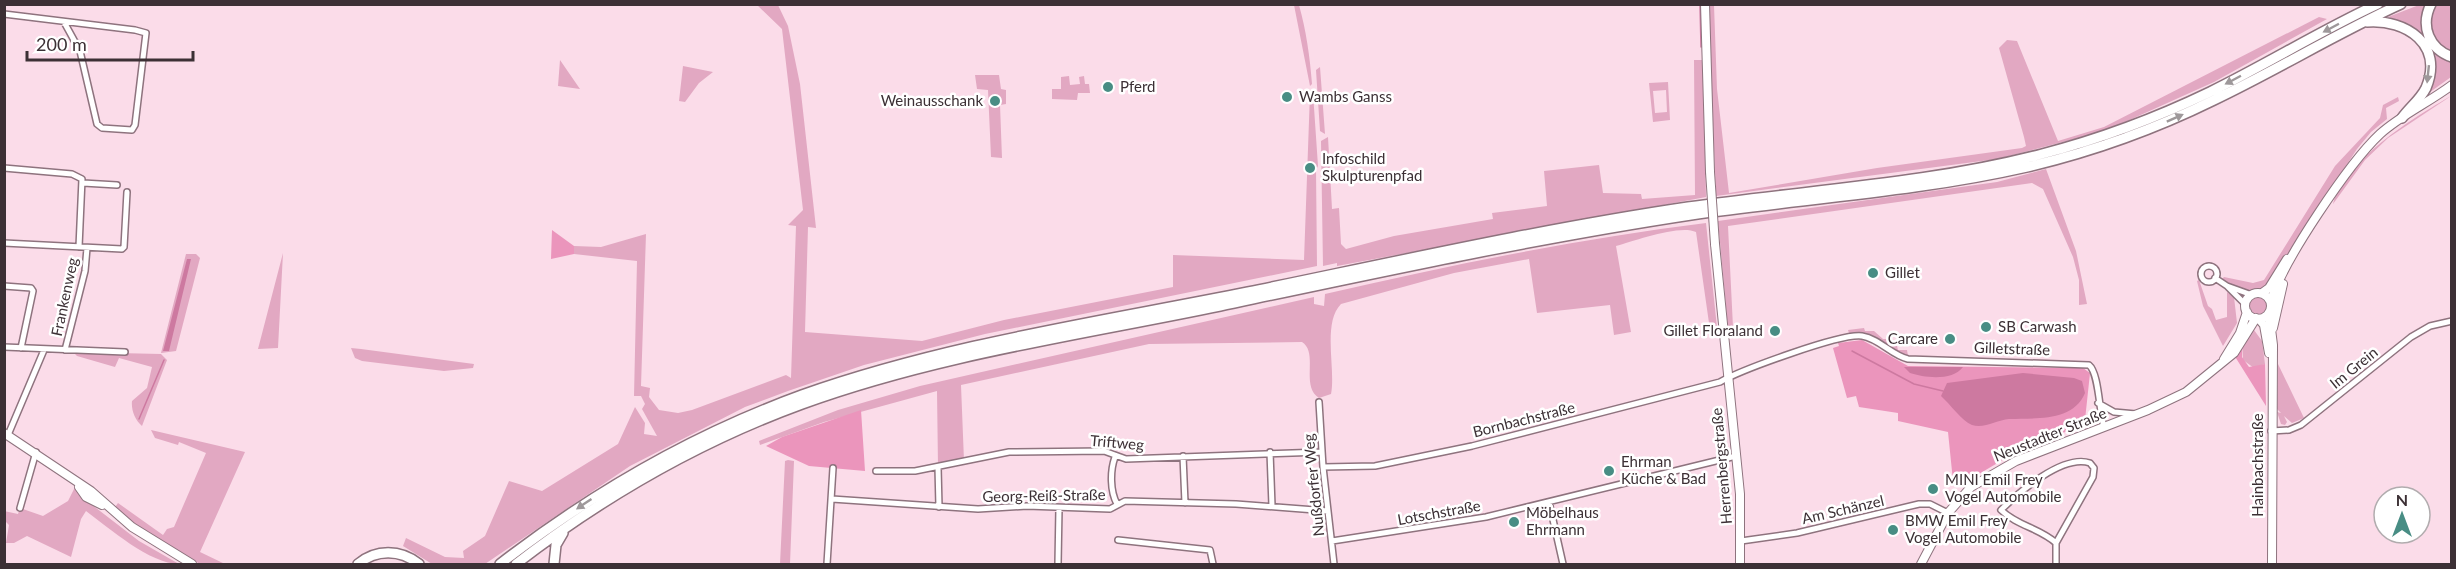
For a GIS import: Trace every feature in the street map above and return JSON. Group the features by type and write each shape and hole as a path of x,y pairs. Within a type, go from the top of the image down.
{"highway":[{"path":"500,564 595,496 687,445 770,408 865,375 987,345 1560,229 1691,207 1939,174 2023,159 2095,139 2161,115 2378,4"},
{"path":"516,564 572,523 645,477 717,440 785,411 883,379 1025,345 1560,237 1692,215 1940,182 2024,167 2098,147 2165,123 2216,100 2362,22 2401,4"},
{"path":"2431,4 2426,20 2427,34 2435,47 2451,57"},
{"path":"2362,22 2396,23 2414,33 2425,47 2430,66 2426,87 2402,118"},
{"path":"554,564 558,540 572,523"},
{"path":"358,564 373,555 386,552 404,555 419,564"}],"main road":[{"name":"Herrenbergstraße","path":"1705,4 1714,244 1736,456 1741,541 1740,564"},
{"path":"2300,244 2288,257 2267,290 2252,295 2246,308 2258,319 2269,313 2271,302 2300,244 2357,159 2382,133 2451,85"},
{"path":"2273,335 2280,293 2300,244"},
{"path":"2262,293 2271,302"},
{"name":"Neustadter Straße","path":"2220,365 2240,333 2246,308"},
{"name":"Hainbachstraße","path":"2269,313 2273,335 2271,366 2272,564"},
{"name":"Hainbachstraße","path":"2258,319 2265,327 2271,366"},
{"name":"Neustadter Straße","path":"1921,564 1948,513 1963,495 1995,471 2186,392 2234,354 2258,319"},
{"path":"6,434 36,452 94,494 104,506 150,540 192,564"}],"street":[{"path":"4,14 64,22 146,33 135,125 132,130 102,128 97,124 80,51 64,22"},
{"path":"4,168 77,175 83,183 79,247"},
{"path":"83,183 117,185"},
{"path":"4,243 122,249 124,247 127,192"},
{"name":"Frankenweg","path":"65,350 85,271 87,248"},
{"path":"2215,278 2227,286 2252,295"},
{"path":"4,286 31,288 33,291 21,348"},
{"path":"2227,286 2246,308"},
{"name":"Im Grein","path":"2271,431 2289,430 2301,425 2411,337 2430,326 2451,321"},
{"name":"Gilletstraße","path":"1727,378 1852,336 1872,339 1897,355 1908,359 2075,363 2092,367 2096,374 2098,403"},
{"path":"4,347 125,352"},
{"path":"6,434 44,350"},
{"name":"Bornbachstraße","path":"1323,467 1375,466 1472,446 1727,378"},
{"name":"Nußdorfer Weg","path":"1319,402 1323,467 1334,564"},
{"path":"2098,403 2114,412 2137,414"},
{"path":"2098,403 2104,427"},
{"path":"20,508 36,452"},
{"name":"Triftweg","path":"876,471 915,471 1001,453 1104,452 1126,459 1270,452 1322,452"},
{"path":"1270,452 1272,506"},
{"path":"1184,456 1185,503"},
{"name":"Lotschstraße","path":"1332,541 1437,526 1549,502 1736,456"},
{"path":"1115,457 1113,495 1118,504"},
{"path":"2056,543 2041,532 2016,522 2001,510 2051,471 2077,461 2090,463 2094,468 2093,477 2056,543 2056,564"},
{"path":"938,467 939,507"},
{"path":"827,564 833,468"},
{"name":"Georg-Reiß-Straße","path":"832,499 939,507 1110,509 1125,501 1272,506 1328,511"},
{"path":"1549,502 1563,564"},
{"name":"Am Schänzel","path":"1741,541 1797,533 1919,504 1930,504 1948,513"},
{"path":"1058,564 1059,507"},
{"path":"1118,540 1210,550 1213,564"}],"shaded area":[{"path":"757,5 778,5 788,26 800,84 816,228 808,227 805,332 922,341 1004,320 1173,287 1173,255 1304,260 1310,93 1313,93 1318,166 1316,170 1317,266 985,334 864,365 745,407 630,466 485,564 432,564 403,546 406,538 445,557 464,558 463,551 485,536 509,481 542,491 618,444 635,407 645,423 644,434 657,436 642,409 645,404 641,396 634,396 637,261 574,254 574,246 601,247 646,234 641,386 650,388 649,397 659,410 678,413 692,410 786,375 791,378 796,226 788,225 803,210 782,29"},
{"path":"1294,5 1299,5 1306,34 1312,84 1310,86"},
{"path":"1708,5 1714,5 1717,89 1729,193 2026,146 1999,48 2007,40 2017,41 2058,141 2104,127 2319,17 2327,19 2214,82 2105,131 1997,159 1716,196"},
{"path":"2419,5 2426,5 2423,22 2428,36 2451,61 2451,77 2426,95 2432,77 2419,33 2406,24 2388,17"},
{"path":"2436,5 2451,5 2451,55 2434,42 2429,18"},
{"path":"560,60 580,89 558,86"},
{"path":"1694,60 1702,60 1703,63 1706,197 1337,266 1337,263 1323,266 1321,141 1328,137 1332,209 1339,208 1341,244 1346,249 1394,236 1493,219 1492,213 1547,206 1544,171 1599,165 1603,193 1641,194 1642,199 1695,195"},
{"path":"683,66 713,72 699,83 685,102 679,101"},
{"path":"1320,67 1325,134 1320,131 1316,70"},
{"path":"975,75 999,75 1001,89 1006,90 1006,104 1000,105 1002,158 991,157 988,90 977,89"},
{"path":"1069,76 1070,85 1080,84 1079,77 1084,76 1085,84 1089,84 1090,93 1078,93 1077,100 1052,99 1052,89 1061,89 1061,77"},
{"path":"1668,82 1670,120 1653,122 1649,83","holes":["1666,90 1667,112 1655,113 1653,91"]},
{"path":"2451,96 2388,138 2365,160 2333,204 2340,187 2366,156 2400,128"},
{"path":"2398,97 2399,101 2386,108 2387,119 2371,132 2357,149 2268,286 2262,290 2250,291 2222,279 2224,277 2253,283 2264,280 2335,166 2380,118 2383,105"},
{"path":"2046,169 2076,251 2087,304 2079,305 2079,280 2073,257 2043,189 2032,183 1728,226 1733,327 1728,328 1718,221 1997,182"},
{"path":"1706,223 1718,337 1711,337 1696,232 1679,230 1616,246 1631,332 1614,335 1610,305 1537,313 1529,259 1454,273 1341,304 1335,312 1332,323 1331,394 1319,398 1311,386 1309,354 1302,342 1149,344 961,385 964,461 938,467 937,391 824,422 760,445 759,441 838,410 920,386 1314,297 1314,304 1324,306 1325,294 1467,263 1562,245"},
{"path":"552,230 574,246 574,254 551,259"},
{"path":"283,253 278,348 258,349"},
{"path":"186,254 196,254 200,258 176,351 161,353"},
{"path":"187,259 191,259 169,351 163,351"},
{"path":"2199,280 2208,306 2212,309 2216,320 2227,317 2227,292 2234,297 2237,323 2223,346 2203,306 2197,281"},
{"path":"2258,296 2265,299 2268,306 2265,313 2258,316 2251,313 2248,306 2251,299"},
{"path":"1864,328 1865,331 1874,331 1883,339 1892,339 1893,346 1897,346 1898,350 1907,350 1908,356 1866,335 1849,333 1848,330"},
{"path":"2254,330 2262,341 2265,364 2254,368 2243,360 2242,343 2249,331"},
{"path":"1862,340 1908,366 2083,368 2090,373 2085,420 2077,427 2011,455 1957,487 1953,481 1948,432 1898,421 1898,413 1859,407 1856,396 1847,398 1833,348 1839,346 1838,343"},
{"path":"2242,343 2242,357 2249,367 2265,364 2266,406 2234,355"},
{"path":"351,348 474,364 473,368 444,371 362,361 355,358"},
{"path":"73,352 161,354 167,360 142,426 134,415 132,401 147,388 152,367 119,358 115,367 77,356"},
{"path":"2278,364 2304,418 2292,423 2284,416 2287,422 2285,425 2281,424 2277,412 2281,413 2277,409"},
{"path":"1904,367 1963,367 1953,375 1938,377 1910,373"},
{"path":"2023,373 2074,378 2082,381 2085,393 2072,409 2063,414 2041,418 2009,419 1981,426 1968,423 1941,396 1947,383"},
{"path":"861,410 865,471 809,466 766,446 782,437"},
{"path":"151,430 245,452 200,552 225,564 200,564 142,532 113,510 118,503 163,535 167,529 174,527 206,453 179,442 178,445 155,438"},
{"path":"785,461 794,461 790,564 780,564"},
{"path":"75,487 86,496 87,501 139,541 179,564 155,558 143,552 86,511 81,519 71,557 27,536 14,543 6,543 9,525 5,521 4,511 18,514 20,508 43,516 68,501"}],"waterway":[{"path":"1700,4 1701,47"},
{"path":"1852,351 1914,384 1943,391"},
{"path":"139,419 164,360"}],"place":[{"name":"Pferd","path":"1108,87"},
{"name":"Wambs Ganss","path":"1287,97"},
{"name":"Weinausschank","path":"995,101"},
{"name":"Infoschild Skulpturenpfad","path":"1310,168"},
{"name":"Gillet","path":"1873,273"},
{"name":"SB Carwash","path":"1986,327"},
{"name":"Gillet Floraland","path":"1775,331"},
{"name":"Carcare","path":"1950,339"},
{"name":"Ehrman Küche & Bad","path":"1609,471"},
{"name":"MINI Emil Frey Vogel Automobile","path":"1933,489"},
{"name":"Möbelhaus Ehrmann","path":"1514,522"},
{"name":"BMW Emil Frey Vogel Automobile","path":"1893,530"}]}
